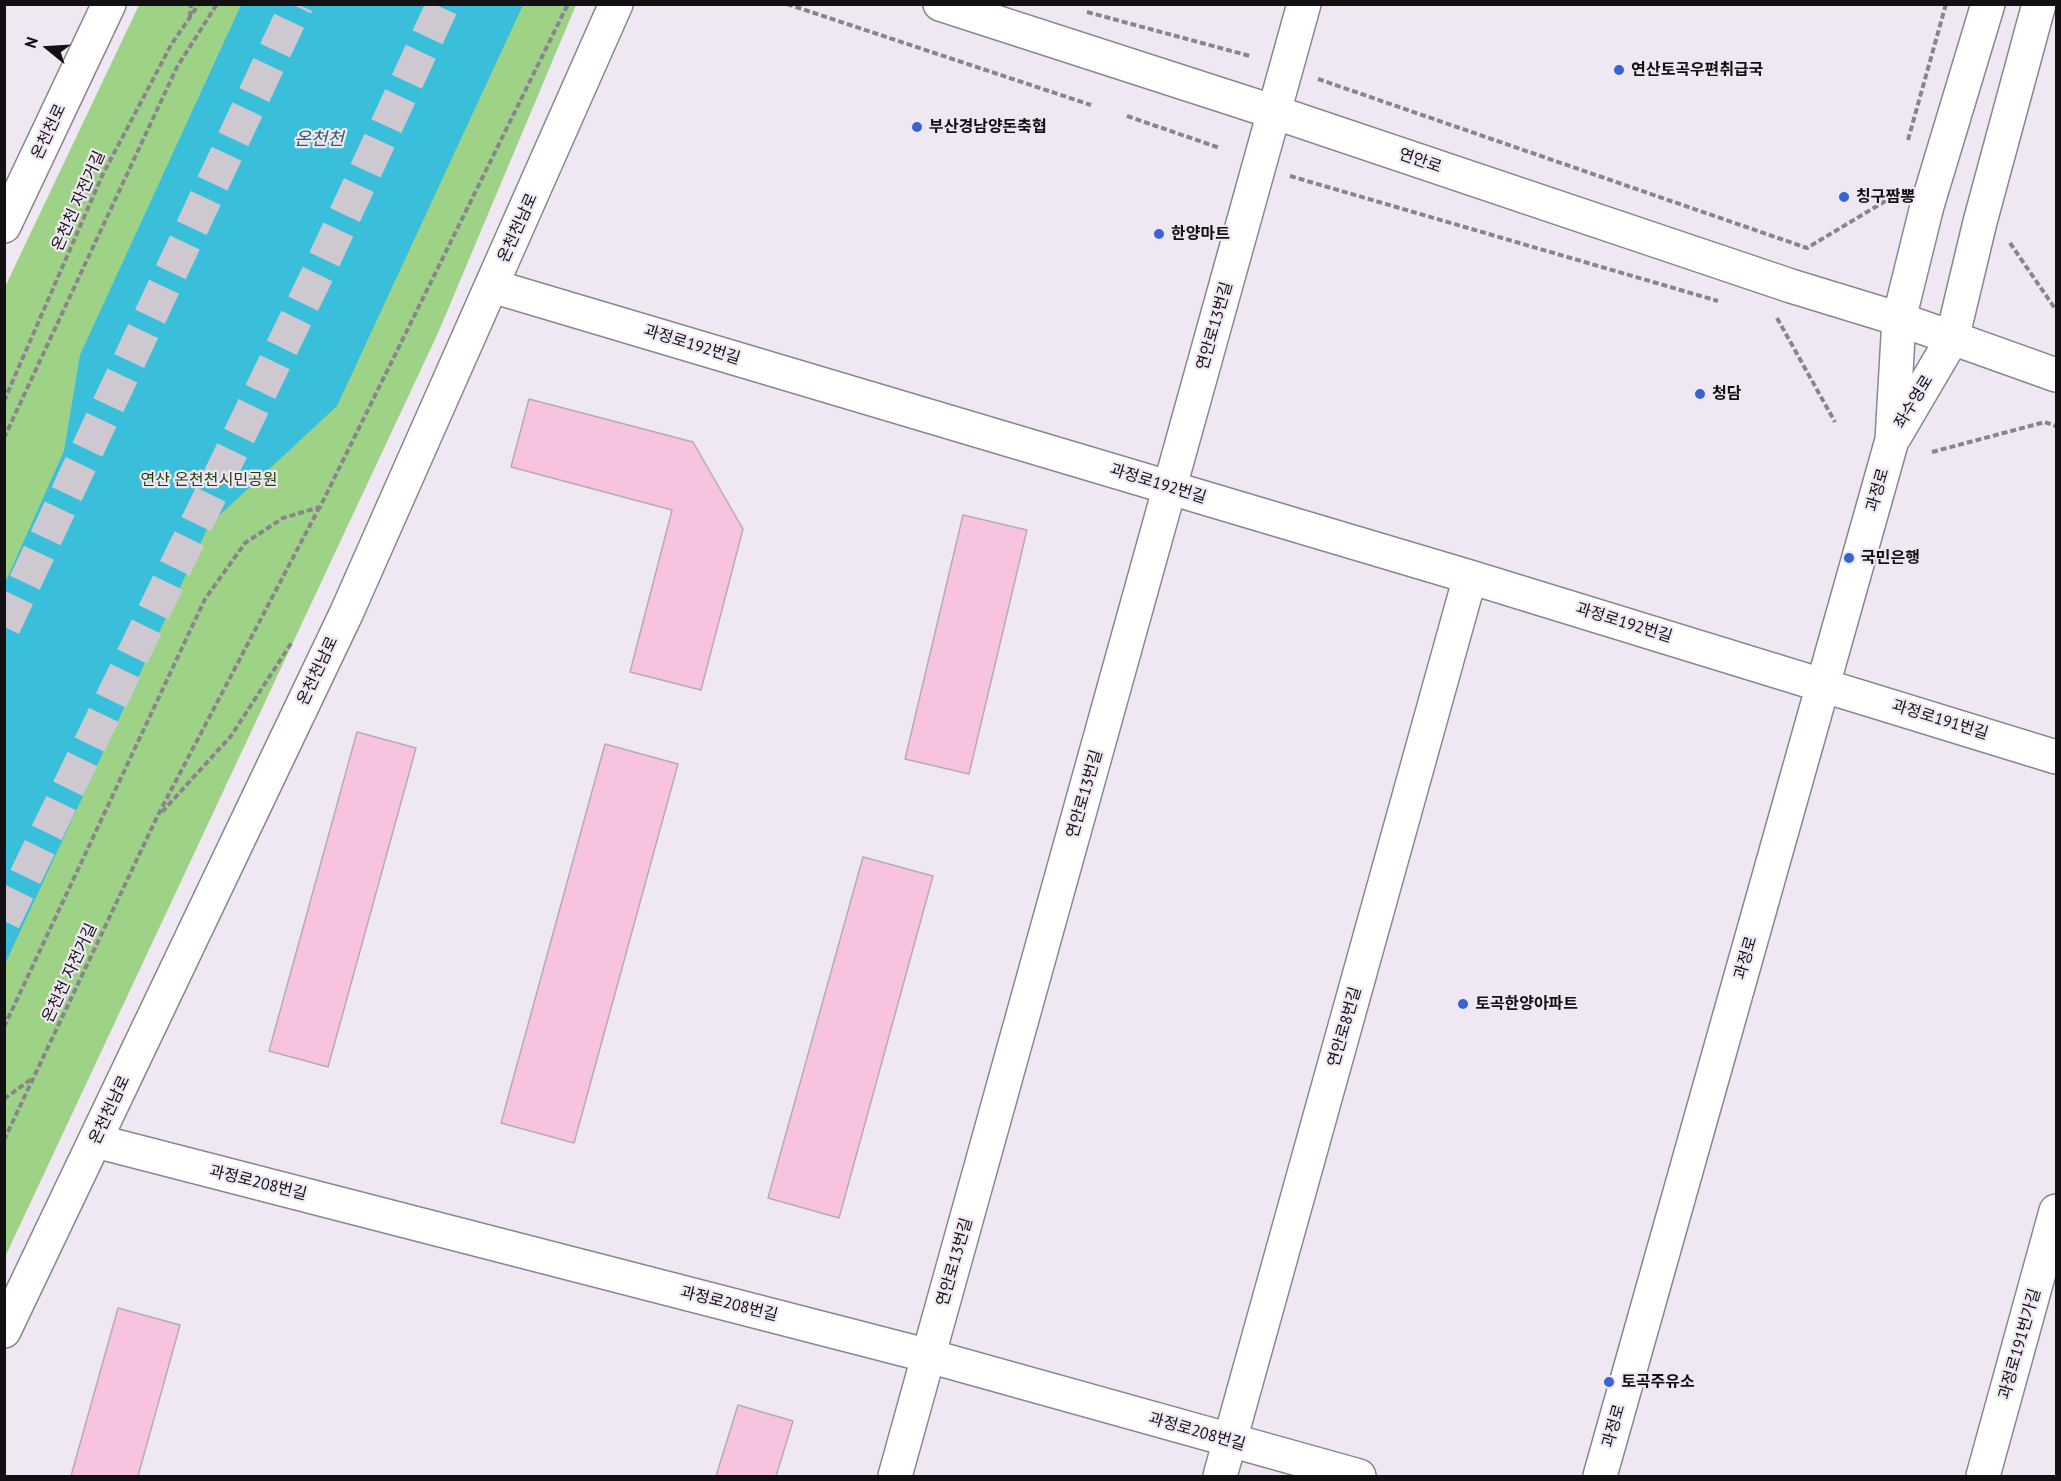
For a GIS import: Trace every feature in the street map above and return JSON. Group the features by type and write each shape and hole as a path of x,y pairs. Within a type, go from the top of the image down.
{"street":[{"name":"온천천로","path":"4,226 109,4"},
{"name":"온천천남로","path":"4,1331 346,614 616,4"},
{"name":"연안로","path":"940,4 1274,112 1791,286 1899,319"},
{"name":"연안로13번길","path":"895,1476 1304,4"},
{"name":"좌수영로","path":"1892,440 1899,319 1927,206 1988,4"},
{"name":"좌수영로","path":"1892,440 1952,339 1980,222 2039,4"},
{"name":"과정로192번길","path":"492,286 1823,684"},
{"path":"1899,319 2056,375"},
{"name":"과정로","path":"1600,1476 1892,440"},
{"name":"연안로8번길","path":"1220,1476 1470,577"},
{"name":"과정로191번길","path":"1823,684 2056,757"},
{"name":"과정로208번길","path":"96,1141 929,1356 1230,1442 1359,1476"},
{"name":"과정로191번가길","path":"1983,1476 2056,1211"}],"path":[{"path":"190,18 191,4"},
{"name":"온천천 자전거길","path":"4,401 102,176 171,45 199,4"},
{"path":"4,438 177,67 217,4"},
{"name":"온천천 자전거길","path":"4,1140 157,817 320,507 568,4"},
{"path":"788,4 1090,105"},
{"path":"1908,141 1946,4"},
{"path":"1080,11 1250,56"},
{"path":"1312,77 1807,248 1892,198 1895,186"},
{"path":"1126,116 1220,148"},
{"path":"1288,175 1721,302"},
{"path":"2007,239 2056,310"},
{"path":"1766,315 1778,318 1835,422"},
{"path":"1932,452 2045,422 2056,426"},
{"path":"4,1027 205,599 246,543 283,518 320,507"},
{"name":"온천천 자전거길","path":"157,817 231,736 292,641 300,636"},
{"path":"4,1099 34,1078"}],"green space":[{"name":"연산 온천천시민공원","path":"139,5 576,5 438,333 5,1257 4,289"}],"water":[{"name":"온천천","path":"241,5 523,5 337,406 209,525 5,964 5,583 64,451 80,355"}],"building":[{"path":"529,399 693,442 743,529 701,690 630,672 672,510 511,467"},
{"path":"963,515 1027,530 969,774 905,759"},
{"path":"357,732 416,748 328,1067 269,1051"},
{"path":"605,744 678,764 574,1143 501,1123"},
{"path":"863,857 933,876 839,1218 768,1198"},
{"path":"118,1308 180,1325 138,1476 71,1476"},
{"path":"738,1405 793,1421 776,1476 716,1476"}],"tunnel":[{"path":"4,627 297,4"},
{"path":"4,921 319,271 443,4"}],"place":[{"name":"연산토곡우편취급국","path":"1619,70"},
{"name":"부산경남양돈축협","path":"917,127"},
{"name":"칭구짬뽕","path":"1844,197"},
{"name":"한양마트","path":"1159,234"},
{"name":"청담","path":"1700,394"},
{"name":"국민은행","path":"1849,558"},
{"name":"토곡한양아파트","path":"1463,1004"},
{"name":"토곡주유소","path":"1609,1382"}]}
